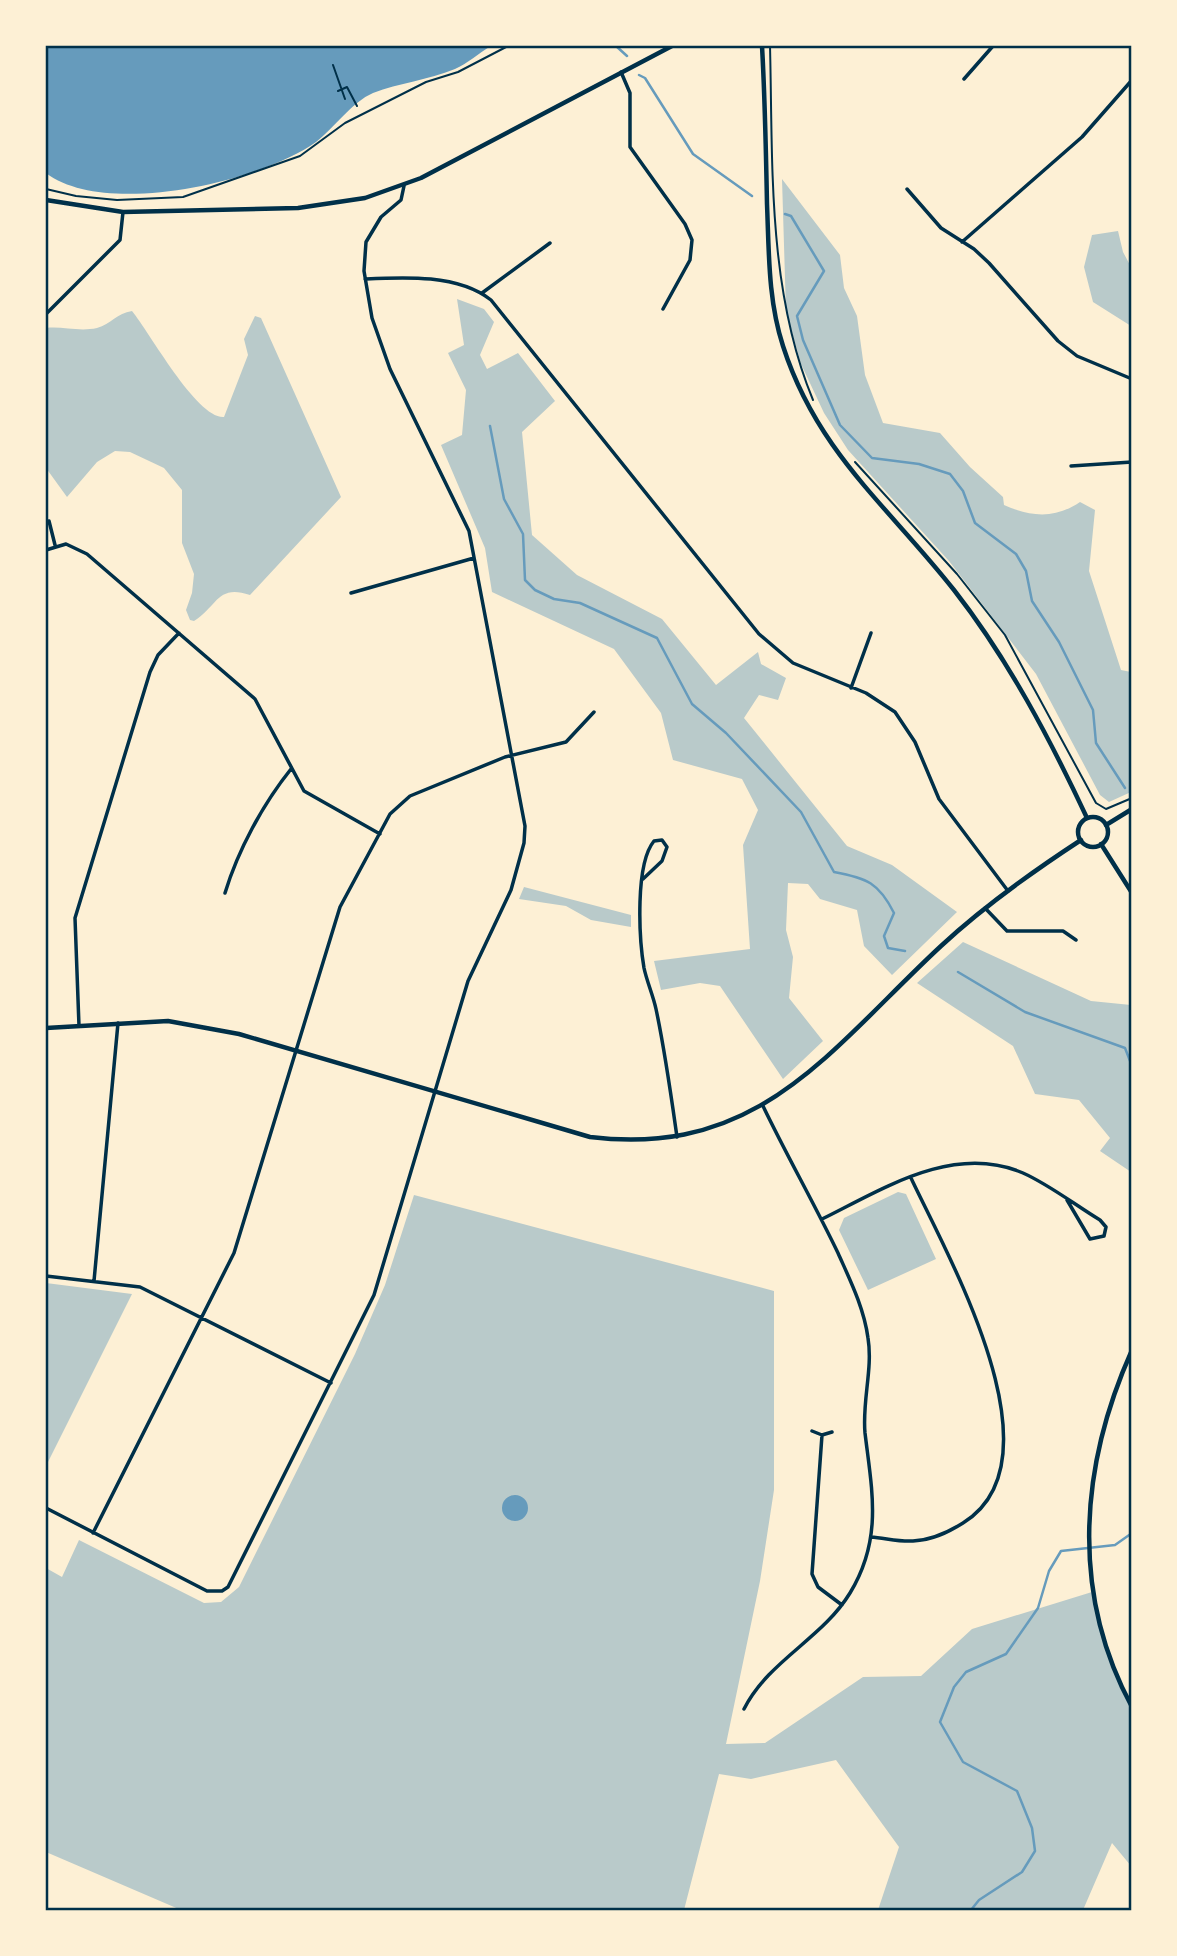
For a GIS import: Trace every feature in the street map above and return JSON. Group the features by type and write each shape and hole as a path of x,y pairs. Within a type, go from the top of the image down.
{"main road":[{"path":"46,200 122,212 321,206 365,198 404,186 672,46"},
{"path":"762,46 772,299 782,344 804,401 835,452 954,590 995,648 1070,781 1087,818"},
{"path":"1106,825 1132,809"},
{"path":"1098,817 1106,825 1108,836 1101,844 1088,846 1081,840 1080,825 1087,818 1098,817"},
{"path":"46,1028 118,1023 188,1023 297,1051 590,1136 638,1140 677,1137 722,1126 763,1107 802,1077 985,908 1081,840"},
{"path":"1101,844 1132,894"},
{"path":"1132,1350 1112,1393 1098,1441 1089,1493 1088,1526 1099,1621 1112,1664 1132,1707"}],"street":[{"path":"964,79 993,46"},
{"path":"621,72 630,93 630,147 685,224 692,240 690,260 663,309"},
{"path":"962,242 1082,137 1132,80"},
{"path":"46,1508 195,1586 216,1592 228,1587 331,1383 378,1282 468,981 503,911 521,857 525,826 474,558 464,519 379,344 365,279 364,251 370,233 381,217 401,201 404,186"},
{"path":"907,189 941,229 989,263 1068,349 1132,379"},
{"path":"46,314 120,240 122,212"},
{"path":"482,293 550,243"},
{"path":"365,279 424,279 482,293 491,300 759,634 793,663 883,702 905,723 939,799 1008,891"},
{"path":"1071,466 1132,462"},
{"path":"49,521 55,545"},
{"path":"46,550 55,545 76,547 87,554 260,705 298,784 314,799 380,834"},
{"path":"351,593 474,558"},
{"path":"79,1026 74,939 79,898 150,672 159,655 179,633"},
{"path":"851,688 871,633"},
{"path":"93,1533 241,1232 340,907 390,814 410,796 512,755 566,742 594,712"},
{"path":"225,893 232,870 278,785 291,769"},
{"path":"643,879 666,853 667,846 662,840 654,841 650,847 643,879 644,965 656,1008 677,1137"},
{"path":"985,908 1007,931 1063,931 1076,940"},
{"path":"94,1281 118,1023"},
{"path":"744,1709 755,1687 766,1675 813,1637 842,1605 860,1574 871,1537 874,1487 864,1422 870,1363 869,1338 858,1297 822,1219 763,1107"},
{"path":"822,1219 911,1178 952,1163 995,1164 1023,1173 1066,1199 1100,1220 1106,1227 1104,1236 1090,1239 1066,1199"},
{"path":"871,1537 896,1541 925,1540 959,1525 982,1509 990,1498 998,1481 1002,1459 998,1390 987,1343 911,1178"},
{"path":"46,1276 140,1287 331,1383"},
{"path":"813,1431 822,1435 832,1432"},
{"path":"822,1435 812,1574 818,1587 842,1605"}],"path":[{"path":"46,189 76,196 117,200 183,197 300,156 345,122 426,82 458,72 499,53 508,46"},
{"path":"770,46 774,178 784,310 799,365 817,408"},
{"path":"333,65 345,99"},
{"path":"338,91 347,87 357,106"},
{"path":"847,454 957,574 1005,635 1101,807 1113,807 1132,798"}],"shaded area":[{"path":"782,179 840,255 844,288 857,316 865,375 883,423 940,433 970,467 1003,497 1004,505 1033,514 1052,514 1080,502 1095,510 1089,571 1121,670 1131,672 1131,792 1109,802 1100,795 1036,674 949,561 848,450 824,413 801,364 786,311"},
{"path":"1118,231 1123,252 1131,267 1131,326 1093,302 1084,267 1092,235"},
{"path":"457,299 484,309 494,322 480,355 487,369 518,353 555,401 522,432 532,535 577,575 662,619 716,685 758,652 761,664 786,678 778,700 759,695 744,718 847,846 892,865 957,912 892,975 864,946 857,910 820,899 808,884 788,883 786,930 793,957 789,998 823,1041 783,1079 720,986 700,983 661,990 654,961 750,949 743,845 758,810 742,779 673,760 661,713 614,649 492,592 485,548 441,445 462,435 466,390 448,353 464,345"},
{"path":"132,311 188,390 213,414 224,417 248,355 244,339 255,316 261,318 341,497 250,595 239,592 224,594 194,621 190,620 186,610 192,593 194,574 182,543 182,490 164,468 130,452 115,451 97,462 67,497 46,468 46,328 97,328"},
{"path":"524,887 631,915 631,927 591,920 566,906 519,899"},
{"path":"963,942 1091,1001 1131,1005 1131,1172 1100,1151 1110,1138 1079,1100 1035,1094 1013,1046 917,983"},
{"path":"898,1192 906,1194 936,1259 868,1290 839,1230 844,1218"},
{"path":"414,1195 774,1291 774,1490 760,1581 726,1744 765,1743 863,1677 921,1676 972,1629 1092,1592 1101,1634 1131,1705 1131,1866 1112,1843 1083,1910 878,1910 899,1847 836,1760 751,1779 719,1774 684,1910 181,1910 46,1852 46,1568 62,1577 79,1540 204,1603 221,1602 239,1587 355,1354 385,1285"},
{"path":"46,1283 132,1294 46,1466"}],"water":[{"path":"46,46 491,46 455,69 365,97 316,142 291,157 222,181 143,194 105,193 72,186 46,173"},
{"path":"515,1495 524,1499 528,1508 524,1517 515,1521 506,1517 502,1508 506,1499"}],"waterway":[{"path":"616,46 627,56"},
{"path":"639,75 645,78 693,154 752,196"},
{"path":"785,214 791,216 824,271 797,316 803,340 840,425 872,458 919,464 950,474 963,491 975,523 1016,554 1026,571 1032,601 1059,642 1093,710 1096,743 1125,788"},
{"path":"490,426 504,499 523,534 525,580 535,590 554,599 580,603 657,638 692,704 726,733 801,812 834,872 864,880 883,895 894,913 884,936 888,948 905,951"},
{"path":"958,972 1025,1012 1125,1048 1132,1066"},
{"path":"1132,1083 1132,1098"},
{"path":"971,1910 979,1900 1022,1872 1035,1851 1032,1828 1017,1791 963,1762 940,1722 954,1687 966,1672 1006,1654 1038,1608 1049,1571 1061,1551 1115,1545 1132,1533"}]}
